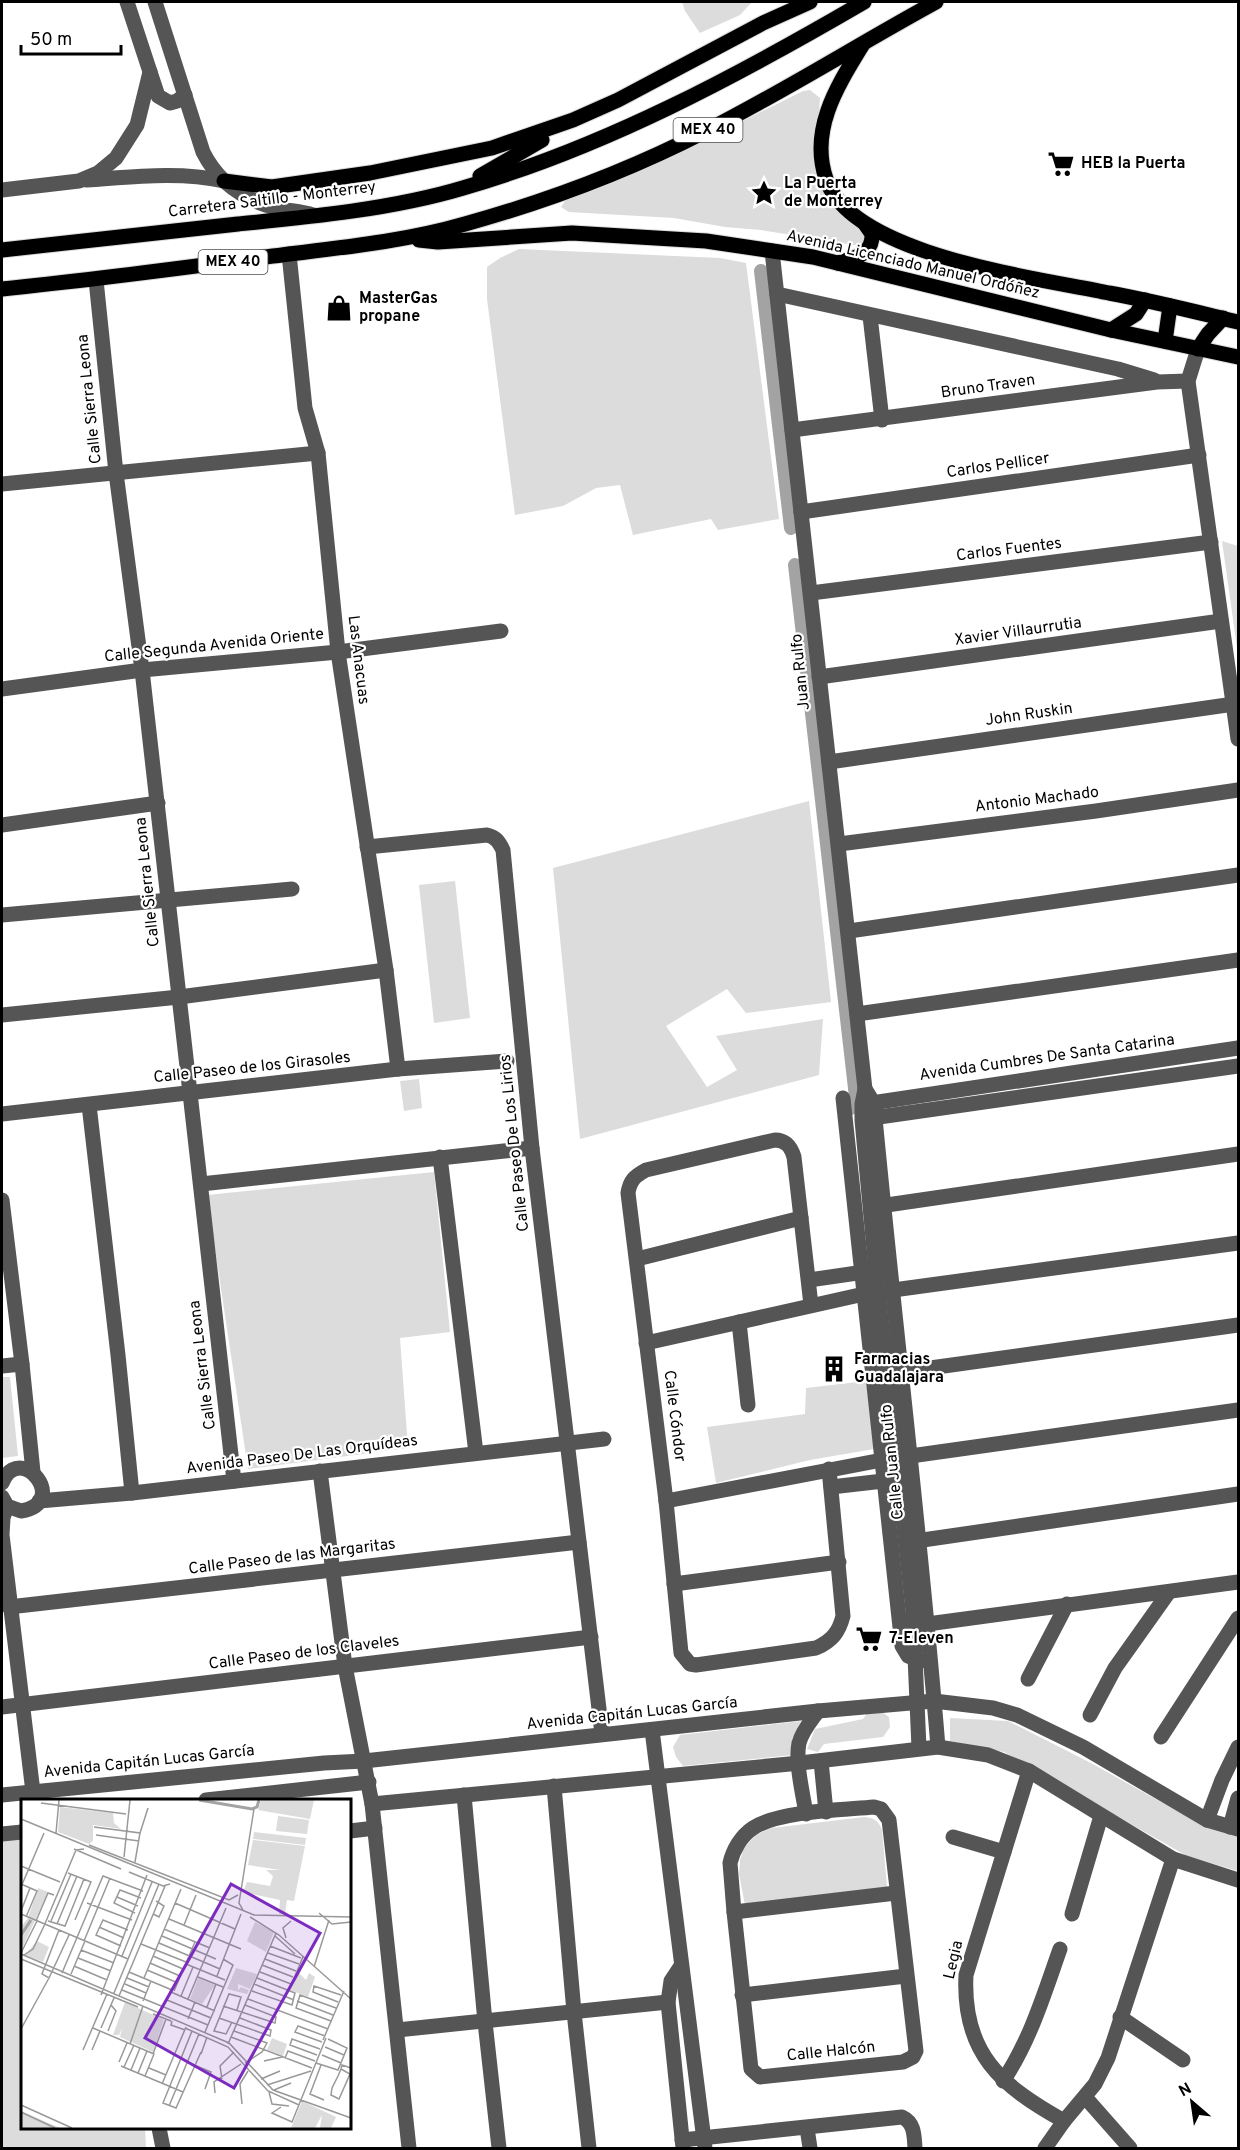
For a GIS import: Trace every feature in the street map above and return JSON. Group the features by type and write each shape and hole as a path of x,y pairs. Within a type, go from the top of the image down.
{"main road":[{"path":"463,188 519,152 738,36 810,2"},
{"name":"Carretera Saltillo - Monterrey","path":"2,250 316,216 463,188 561,154 643,120 692,96 864,2"},
{"path":"888,28 917,2"},
{"name":"MEX 40","path":"2,289 96,280 289,254 464,225 585,184 705,132 936,2"},
{"name":"Avenida Licenciado Manuel Ordóñez","path":"864,42 829,105 820,151 826,180 832,192 862,221 899,242 960,262 1239,322"},
{"path":"224,181 272,187 370,174 455,157 515,141 573,120 618,100"},
{"path":"838,263 862,255 871,245 872,234 862,221"},
{"name":"Avenida Licenciado Manuel Ordóñez","path":"395,238 438,242 572,233 685,239 772,251 838,263 1111,330 1239,357"},
{"path":"1111,330 1136,314 1145,300"},
{"path":"1165,341 1170,306"},
{"path":"1198,349 1223,318"}],"street":[{"path":"127,2 158,96 170,103 185,95"},
{"path":"155,2 203,152 213,169 235,191 261,204 316,216"},
{"path":"79,181 98,173 121,151 137,125 150,72"},
{"path":"2,190 133,177 200,176 224,181"},
{"name":"Juan Rulfo","path":"772,251 867,1106"},
{"name":"Las Anacuas","path":"289,254 305,408 318,453 338,651 386,969 398,1069"},
{"name":"Calle Sierra Leona","path":"96,280 116,473 158,803 234,1480"},
{"path":"777,294 1118,369 1157,381"},
{"path":"870,316 882,420"},
{"path":"1198,349 1188,381 1239,739"},
{"name":"Bruno Traven","path":"792,430 882,420 1157,381 1188,381"},
{"path":"2,484 318,453"},
{"name":"Carlos Pellicer","path":"801,512 1199,454"},
{"name":"Carlos Fuentes","path":"811,593 1211,542"},
{"name":"Xavier Villaurrutia","path":"819,677 1221,621"},
{"name":"Calle Segunda Avenida Oriente","path":"2,689 142,670 338,651 501,631"},
{"name":"John Ruskin","path":"829,762 1234,704"},
{"name":"Antonio Machado","path":"839,844 1239,790"},
{"path":"2,825 158,803"},
{"name":"Calle Paseo De Los Lirios","path":"367,847 487,835 498,841 505,857 532,1148 569,1442"},
{"path":"849,930 1239,875"},
{"path":"2,915 292,889"},
{"path":"857,1014 1239,960"},
{"path":"2,1015 179,997 386,969"},
{"name":"Avenida Cumbres De Santa Catarina","path":"867,1106 1239,1048"},
{"name":"Calle Paseo de los Girasoles","path":"2,1114 398,1069 507,1061"},
{"path":"867,1106 1239,1066"},
{"name":"Calle Juan Rulfo","path":"843,1098 876,1271 897,1458 902,1647 908,1656 923,1661"},
{"path":"89,1105 132,1493"},
{"name":"Calle Juan Rulfo","path":"867,1106 877,1207 878,1292 894,1373 899,1479 912,1541 921,1625 923,1661 917,1702 919,1748"},
{"name":"Calle Cóndor","path":"811,1305 794,1157 789,1146 781,1140 646,1170 636,1175 630,1183 628,1193 666,1501 681,1653 690,1664 816,1648 826,1643 840,1629 843,1616 829,1469"},
{"path":"201,1184 532,1148"},
{"path":"877,1207 1239,1154"},
{"path":"441,1157 476,1453"},
{"path":"2,1200 6,1275 22,1364 33,1472"},
{"path":"637,1259 801,1218"},
{"path":"646,1343 878,1292 1239,1243"},
{"path":"809,1280 876,1271"},
{"path":"739,1322 748,1405"},
{"path":"894,1373 1239,1325"},
{"path":"2,1366 22,1364"},
{"path":"666,1501 897,1458 1239,1410"},
{"name":"Avenida Paseo De Las Orquídeas","path":"4,1501 21,1511 35,1506 39,1501 132,1493 604,1439"},
{"path":"569,1442 602,1734"},
{"path":"4,1476 16,1469 33,1472 40,1480 43,1490 39,1501"},
{"path":"320,1471 345,1666 372,1804 409,2148"},
{"path":"831,1487 899,1479"},
{"path":"912,1541 1239,1494"},
{"path":"4,1501 2,1535 9,1607 33,1792"},
{"name":"Calle Paseo de las Margaritas","path":"9,1607 579,1542"},
{"path":"674,1584 839,1562"},
{"path":"921,1625 1239,1582"},
{"path":"1089,1715 1114,1668 1169,1592"},
{"path":"1028,1679 1067,1604"},
{"path":"1161,1737 1239,1618"},
{"name":"Calle Paseo de los Claveles","path":"2,1707 591,1637"},
{"name":"Calle Juan Rulfo","path":"923,1661 934,1701 938,1747"},
{"name":"Avenida Capitán Lucas García","path":"2,1796 33,1792 59,1795 324,1763 364,1761 819,1711 934,1701 993,1708 1017,1715 1083,1747 1207,1820 1234,1828"},
{"path":"806,1814 799,1742 807,1726 819,1711"},
{"path":"652,1730 704,2143"},
{"path":"372,1804 800,1764 938,1747 988,1755 1029,1771 1173,1859 1239,1880"},
{"path":"1207,1820 1222,1780 1239,1747"},
{"path":"821,1761 826,1812"},
{"name":"Legia","path":"1029,1771 966,1975 965,1989 969,2021 975,2039 992,2069 1038,2107 1064,2121"},
{"path":"215,1799 369,1782"},
{"path":"554,1786 574,2012 589,2148"},
{"path":"465,1795 485,2022 499,2148"},
{"path":"1234,1828 1239,1798"},
{"name":"Calle Halcón","path":"873,1807 886,1813 889,1820 916,2051 909,2060 892,2064 760,2077 751,2069 730,1863 737,1845 751,1829 771,1820 826,1812 873,1807"},
{"path":"1072,1914 1101,1816"},
{"path":"351,1831 375,1828"},
{"path":"2,1834 21,1832"},
{"path":"953,1837 1004,1852"},
{"path":"1045,2148 1095,2084 1108,2058 1173,1859"},
{"path":"734,1912 896,1893"},
{"path":"1004,2081 1028,2038 1060,1949"},
{"path":"681,1966 671,1981 668,2002 682,2144 902,2117 908,2120 913,2128 915,2148"},
{"path":"742,1995 906,1976"},
{"path":"397,2030 668,2002"},
{"path":"1120,2018 1183,2060"},
{"path":"1085,2097 1130,2148"},
{"path":"807,2128 810,2148"},
{"path":"159,2129 163,2148"}],"shaded area":[{"path":"682,2 752,2 740,15 700,33 685,11"},
{"path":"810,90 820,98 816,157 869,231 869,241 861,246 674,218 569,212 561,207 567,198 663,161 803,91"},
{"path":"519,249 720,258 746,263 779,519 718,530 711,519 633,535 620,485 596,488 563,506 515,515 487,299 487,267"},
{"path":"1222,541 1238,546 1238,655"},
{"path":"809,801 831,1002 746,1013 727,989 666,1026 707,1087 737,1070 716,1036 823,1019 819,1075 580,1139 553,868"},
{"path":"455,881 470,1018 434,1023 419,885"},
{"path":"419,1079 422,1108 404,1111 400,1081"},
{"path":"434,1172 450,1332 400,1338 408,1448 248,1469 207,1195"},
{"path":"2,1377 10,1377 18,1456 2,1458"},
{"path":"866,1381 874,1449 810,1460 716,1483 707,1427 805,1414 806,1388"},
{"path":"868,1712 882,1712 889,1717 890,1727 883,1737 824,1744 818,1752 807,1749 815,1729 863,1719"},
{"path":"950,1718 1008,1721 1091,1763 1204,1826 1238,1836 1238,1871 1187,1856 1004,1752 950,1741"},
{"path":"801,1721 792,1739 793,1755 683,1766 676,1757 673,1747 680,1735"},
{"path":"864,1817 875,1820 882,1830 887,1887 745,1905 739,1874 740,1860 744,1848 757,1834 772,1828"},
{"path":"21,1836 21,2129 145,2129 146,2148 2,2148 2,1837"}],"waterway":[{"path":"761,271 791,528"},
{"path":"795,565 856,1097 851,1108"}],"place":[{"name":"HEB la Puerta","path":"1061,164"},
{"name":"La Puerta de Monterrey","path":"764,193"},
{"name":"MasterGas propane","path":"339,308"},
{"name":"Farmacias Guadalajara","path":"834,1369"},
{"name":"7-Eleven","path":"869,1639"}]}
